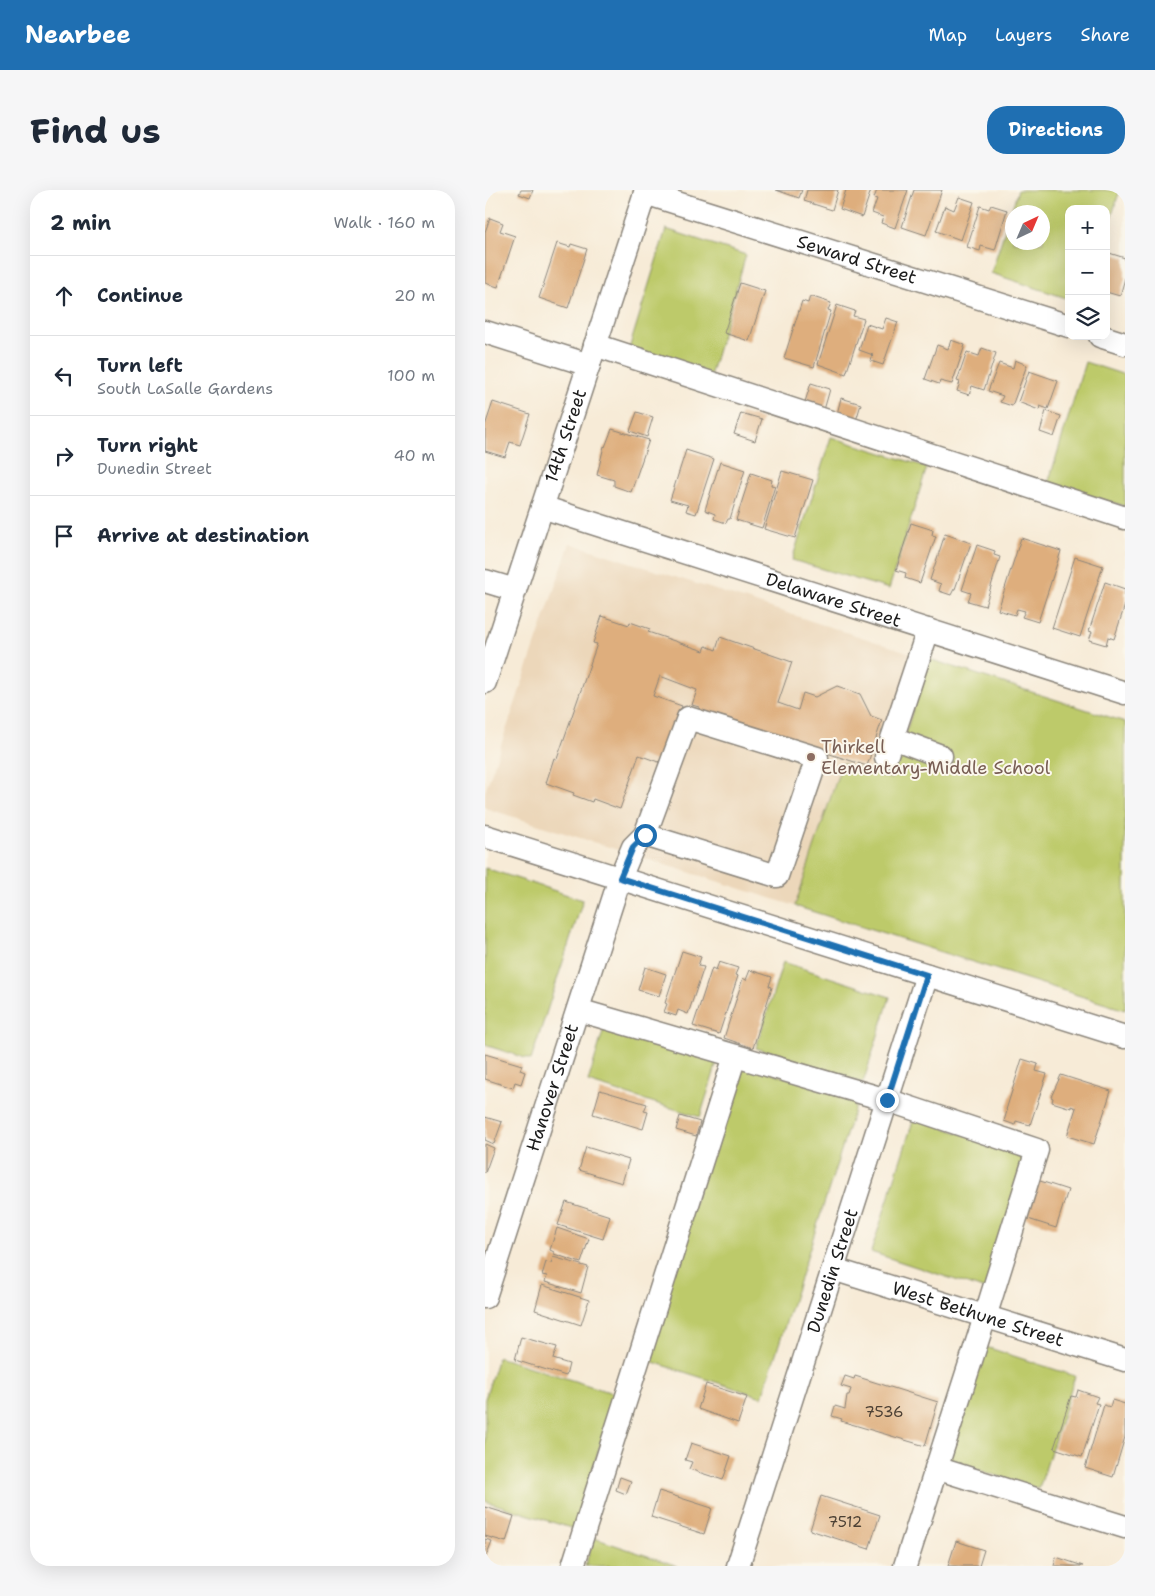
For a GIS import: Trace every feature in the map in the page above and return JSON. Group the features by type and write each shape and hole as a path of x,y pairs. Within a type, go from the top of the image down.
{"street":[{"name":"Seward Street","path":"645,191 1065,325"},
{"name":"14th Street","path":"485,682 645,191"},
{"path":"485,332 592,355 1125,518"},
{"path":"1110,339 1125,344"},
{"name":"Delaware Street","path":"543,507 1125,693"},
{"path":"485,582 515,590"},
{"path":"928,630 889,748 941,756"},
{"name":"Hanover Street","path":"485,1297 620,878 633,847 645,835 688,718 817,758 777,876 645,835"},
{"path":"485,836 1125,1037"},
{"name":"Dunedin Street","path":"737,1566 927,975"},
{"path":"578,1010 887,1100 1037,1150 905,1566"},
{"path":"573,1566 735,1056"},
{"name":"West Bethune Street","path":"833,1269 1125,1360"},
{"path":"936,1468 1125,1527"}],"shaded area":[{"name":"Thirkell Elementary-Middle School","path":"570,543 997,681 1125,1010 485,808 485,792"}],"green space":[{"path":"1018,190 1120,190 1110,221 1110,205 1065,205 1065,298 991,273 1005,230 1005,250 1050,250 1050,205 1013,205"},
{"path":"666,229 746,255 710,376 629,349"},
{"path":"1085,362 1125,375 1125,506 1048,484"},
{"path":"831,437 927,467 889,589 792,560"},
{"path":"929,659 1125,722 1125,1010 795,906 842,763 891,779"},
{"path":"485,868 583,900 531,1060 485,1045"},
{"path":"783,962 890,997 863,1083 756,1048"},
{"path":"604,1028 717,1063 700,1117 588,1082"},
{"path":"739,1062 857,1101 762,1397 644,1359"},
{"path":"914,1118 1029,1156 986,1290 871,1252"},
{"path":"983,1346 1075,1376 1039,1489 947,1460"},
{"path":"498,1357 616,1394 574,1529 485,1501 485,1399"},
{"path":"594,1538 678,1566 585,1566"}],"building":[{"path":"521,190 533,190 530,198 519,194"},
{"path":"776,190 802,190 799,198"},
{"path":"807,190 838,190 832,210 804,201"},
{"path":"846,190 871,190 862,217 840,209"},
{"path":"877,190 908,190 895,228 881,223 883,217 872,213 877,199 874,198"},
{"path":"914,190 942,190 926,235 902,227"},
{"path":"959,197 974,202 961,240 936,231 945,206 954,210"},
{"path":"991,205 1005,209 1005,217 995,250 981,246 980,251 967,247 980,206 989,209"},
{"path":"490,218 503,223 500,231 515,236 498,287 485,283 485,232"},
{"path":"557,243 570,247 571,244 587,249 568,308 539,298"},
{"path":"1110,253 1125,258 1125,278 1120,296 1110,293"},
{"path":"740,283 765,291 749,341 724,333"},
{"path":"810,296 831,303 828,310 831,311 814,367 784,358 802,301 808,303"},
{"path":"837,305 855,311 853,316 864,319 846,374 818,364"},
{"path":"886,318 898,322 883,365 871,361 873,355 859,350 867,324 882,329"},
{"path":"951,340 965,345 952,384 940,381 939,384 925,379 937,345 948,349"},
{"path":"982,348 996,353 984,390 972,386 969,395 957,391 960,382 957,381 967,352 979,356"},
{"path":"1015,360 1027,365 1012,406 1000,402 1003,396 988,391 999,363 1013,368"},
{"path":"1029,371 1058,381 1048,409 1040,406 1039,410 1018,402"},
{"path":"811,383 830,389 824,410 804,405"},
{"path":"841,398 861,404 855,424 836,418"},
{"path":"493,402 530,414 520,445 510,442 505,457 485,451 485,426"},
{"path":"1046,411 1061,416 1054,437 1040,432"},
{"path":"637,412 653,417 647,437 630,431"},
{"path":"741,413 762,419 755,441 734,434"},
{"path":"612,429 649,440 631,492 614,486 614,480 597,475 604,446"},
{"path":"686,450 714,459 696,514 686,511 688,505 670,500"},
{"path":"720,462 745,470 730,519 726,523 714,519 715,514 705,510"},
{"path":"782,471 813,480 795,538 764,529"},
{"path":"751,473 772,480 771,485 775,486 762,528 736,520"},
{"path":"911,523 933,530 932,535 936,536 920,583 905,578 906,573 896,570"},
{"path":"945,534 971,543 955,589 951,595 939,591 941,584 930,580"},
{"path":"1021,538 1061,551 1038,622 1022,617 1025,611 1017,609 1015,615 998,610"},
{"path":"977,545 995,551 994,555 1000,557 985,606 968,601 971,593 962,590"},
{"path":"1075,557 1103,566 1080,637 1052,628"},
{"path":"1105,582 1125,589 1125,605 1114,639 1108,637 1106,645 1089,640 1092,632 1089,631"},
{"path":"602,616 629,625 630,622 650,629 648,632 704,651 706,646 716,650 720,637 792,662 778,703 798,710 803,693 815,697 837,686 860,694 871,716 882,720 867,766 700,712 699,707 692,705 697,690 660,676 653,696 682,706 661,763 639,755 620,809 593,799 592,802 546,783 554,758 557,759 597,644 593,643"},
{"path":"682,951 701,957 698,966 704,967 688,1014 678,1010 676,1016 664,1012 667,1004 665,1003"},
{"path":"719,962 738,968 735,975 738,976 719,1034 693,1026 712,968 716,970"},
{"path":"645,967 666,974 659,996 638,990"},
{"path":"750,970 772,977 769,986 772,987 753,1048 724,1038 743,978 746,980"},
{"path":"485,1054 522,1065 520,1070 525,1072 521,1084 515,1082 513,1088 485,1079"},
{"path":"1022,1059 1038,1064 1036,1071 1047,1074 1030,1125 1016,1121 1015,1125 1004,1121"},
{"path":"1061,1075 1111,1091 1094,1144 1067,1136 1076,1108 1052,1102 1053,1098 1051,1097"},
{"path":"600,1090 647,1104 644,1111 648,1112 643,1129 593,1114"},
{"path":"680,1116 700,1122 696,1136 676,1130"},
{"path":"485,1117 502,1122 494,1144 485,1140"},
{"path":"485,1144 494,1148 485,1173"},
{"path":"586,1147 629,1160 622,1183 579,1170"},
{"path":"1037,1180 1068,1190 1056,1228 1025,1218"},
{"path":"566,1202 610,1216 603,1239 558,1225"},
{"path":"557,1228 589,1239 581,1263 554,1254 550,1250"},
{"path":"553,1257 588,1267 581,1293 545,1282 547,1276 542,1275 546,1262 551,1263"},
{"path":"542,1285 589,1300 581,1325 535,1310"},
{"path":"521,1337 557,1347 553,1359 569,1364 566,1376 515,1360"},
{"path":"845,1376 854,1379 855,1376 938,1402 925,1446 841,1421 842,1419 832,1416 835,1406 845,1409 847,1395 849,1395 851,1389 841,1386"},
{"path":"706,1384 747,1397 738,1423 698,1409"},
{"path":"1078,1390 1098,1397 1095,1403 1099,1404 1082,1457 1054,1448 1071,1396 1076,1397"},
{"path":"1112,1400 1125,1404 1125,1437 1113,1477 1085,1468 1104,1405 1110,1407"},
{"path":"691,1443 731,1456 723,1480 689,1469 692,1462 685,1460"},
{"path":"620,1477 631,1481 626,1494 616,1490"},
{"path":"659,1491 712,1508 704,1534 651,1517"},
{"path":"821,1496 880,1515 869,1549 810,1530"},
{"path":"485,1507 514,1516 506,1542 485,1536"},
{"path":"485,1539 492,1541 485,1559"},
{"path":"956,1541 984,1550 979,1566 948,1566"},
{"path":"1056,1557 1083,1566 1054,1566"}],"place":[{"name":"Thirkell Elementary-Middle School","path":"811,757"}],"route":[{"path":"645,835 633,847 620,878 927,975 887,1100"}]}
